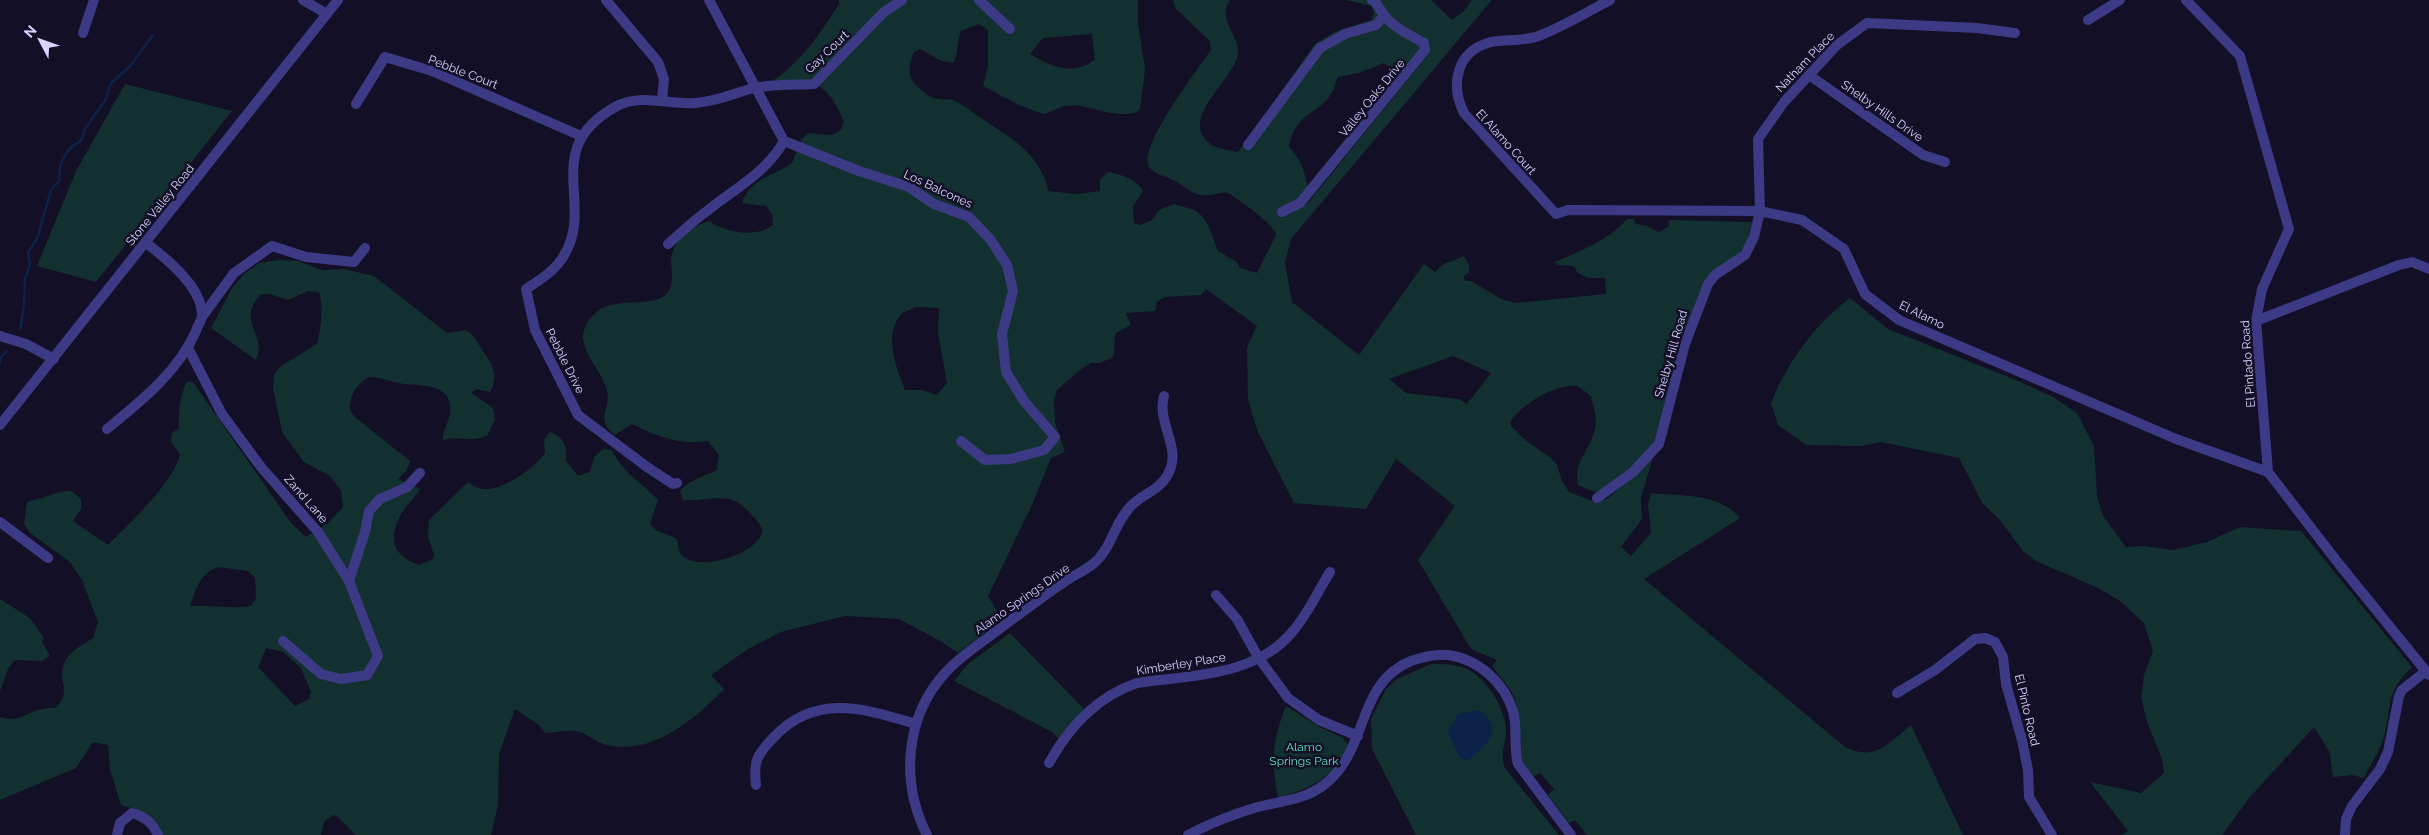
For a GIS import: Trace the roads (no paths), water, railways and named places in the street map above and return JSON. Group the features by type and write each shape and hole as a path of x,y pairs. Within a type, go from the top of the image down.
{"street":[{"path":"83,33 94,0"},
{"path":"302,0 327,14"},
{"name":"Stone Valley Road","path":"0,425 338,0"},
{"path":"606,0 658,62 664,79 662,100"},
{"path":"668,244 706,211 762,169 775,157 784,142 709,0"},
{"name":"Gay Court","path":"754,88 814,84 884,12 902,0"},
{"path":"979,0 1010,29"},
{"name":"Valley Oaks Drive","path":"1282,212 1300,203 1377,112 1425,50 1424,43 1401,31 1383,17 1372,0"},
{"name":"El Alamo Court","path":"1556,214 1464,113 1456,94 1458,70 1464,60 1478,48 1491,42 1526,40 1542,35 1610,0"},
{"path":"2088,20 2120,0"},
{"name":"El Pintado Road","path":"2186,0 2240,56 2289,229 2262,290 2256,321 2268,472"},
{"path":"1248,146 1320,48 1344,34 1376,25 1383,17"},
{"name":"Natham Place","path":"1760,210 1758,139 1784,102 1837,45 1867,23 1977,28 2015,33"},
{"name":"Pebble Court","path":"356,104 385,57 432,71 581,136"},
{"name":"Shelby Hills Drive","path":"1809,75 1923,156 1945,162"},
{"path":"581,136 617,106 629,101 662,100 695,104 722,99 754,88"},
{"name":"Pebble Drive","path":"581,136 572,165 575,210 573,232 569,246 561,261 545,276 526,288 535,330 578,415 647,467 673,484 677,483"},
{"name":"Los Balcones","path":"784,142 859,171 909,187 934,204 969,217 990,239 1007,265 1014,291 1002,334 1006,372 1024,402 1055,437 1044,450 1002,460 985,460 961,441"},
{"name":"El Alamo","path":"1556,214 1568,210 1760,210 1802,220 1844,249 1865,294 1899,320 2176,439 2268,472"},
{"name":"Shelby Hill Road","path":"1597,498 1633,472 1659,444 1685,344 1708,284 1715,275 1745,255 1758,226 1760,210"},
{"path":"146,243 175,266 189,283 197,298 202,317"},
{"path":"107,429 148,396 188,348 202,317 234,273 272,246 306,258 354,262 364,248"},
{"path":"2256,321 2399,265 2412,262 2429,269"},
{"path":"0,336 26,344 54,359"},
{"name":"Zand Lane","path":"188,348 222,414 261,467 318,532 349,581 378,656 367,675 341,679 321,674 283,642"},
{"name":"Alamo Springs Drive","path":"927,835 917,810 910,778 911,750 916,724 929,695 946,672 1008,623 1096,561 1106,550 1116,528 1130,506 1158,487 1166,478 1171,469 1173,453 1162,412 1164,396"},
{"path":"2268,472 2427,673 2402,690 2398,696 2388,752 2380,769 2352,806 2346,819 2345,835"},
{"path":"349,581 365,532 369,511 380,499 407,487 420,473"},
{"path":"0,522 48,558"},
{"name":"Kimberley Place","path":"1049,763 1058,746 1080,720 1102,700 1125,687 1229,670 1258,657 1286,640 1330,572"},
{"path":"1216,595 1236,619 1274,680 1297,706 1319,720 1358,736"},
{"name":"El Pinto Road","path":"1897,693 1935,670 1974,639 1985,638 1995,642 2003,657 2006,684 2022,740 2028,770 2029,797 2052,835"},
{"path":"1188,835 1213,822 1241,812 1293,800 1310,794 1324,785 1342,768 1358,736 1374,692 1395,670 1405,664 1429,656 1443,655 1470,660 1486,671 1504,692 1513,711 1515,752 1518,764 1571,835"},
{"path":"756,785 754,766 770,741 788,724 814,712 839,707 855,708 916,724"},
{"path":"117,835 120,823 132,813 142,815 155,827 158,835"}],"water":[{"path":"1478,710 1487,717 1491,723 1492,730 1486,744 1467,761 1459,757 1448,732 1458,714"}],"waterway":[{"path":"20,330 24,305 25,278 30,265 28,252 37,239 51,190 60,180 60,168 64,157 71,147 81,141 85,129 106,99 111,83 130,66 153,35"},
{"path":"0,363 1,357 7,351"}],"park label":[{"name":"Alamo Springs Park","path":"1304,754"}]}
